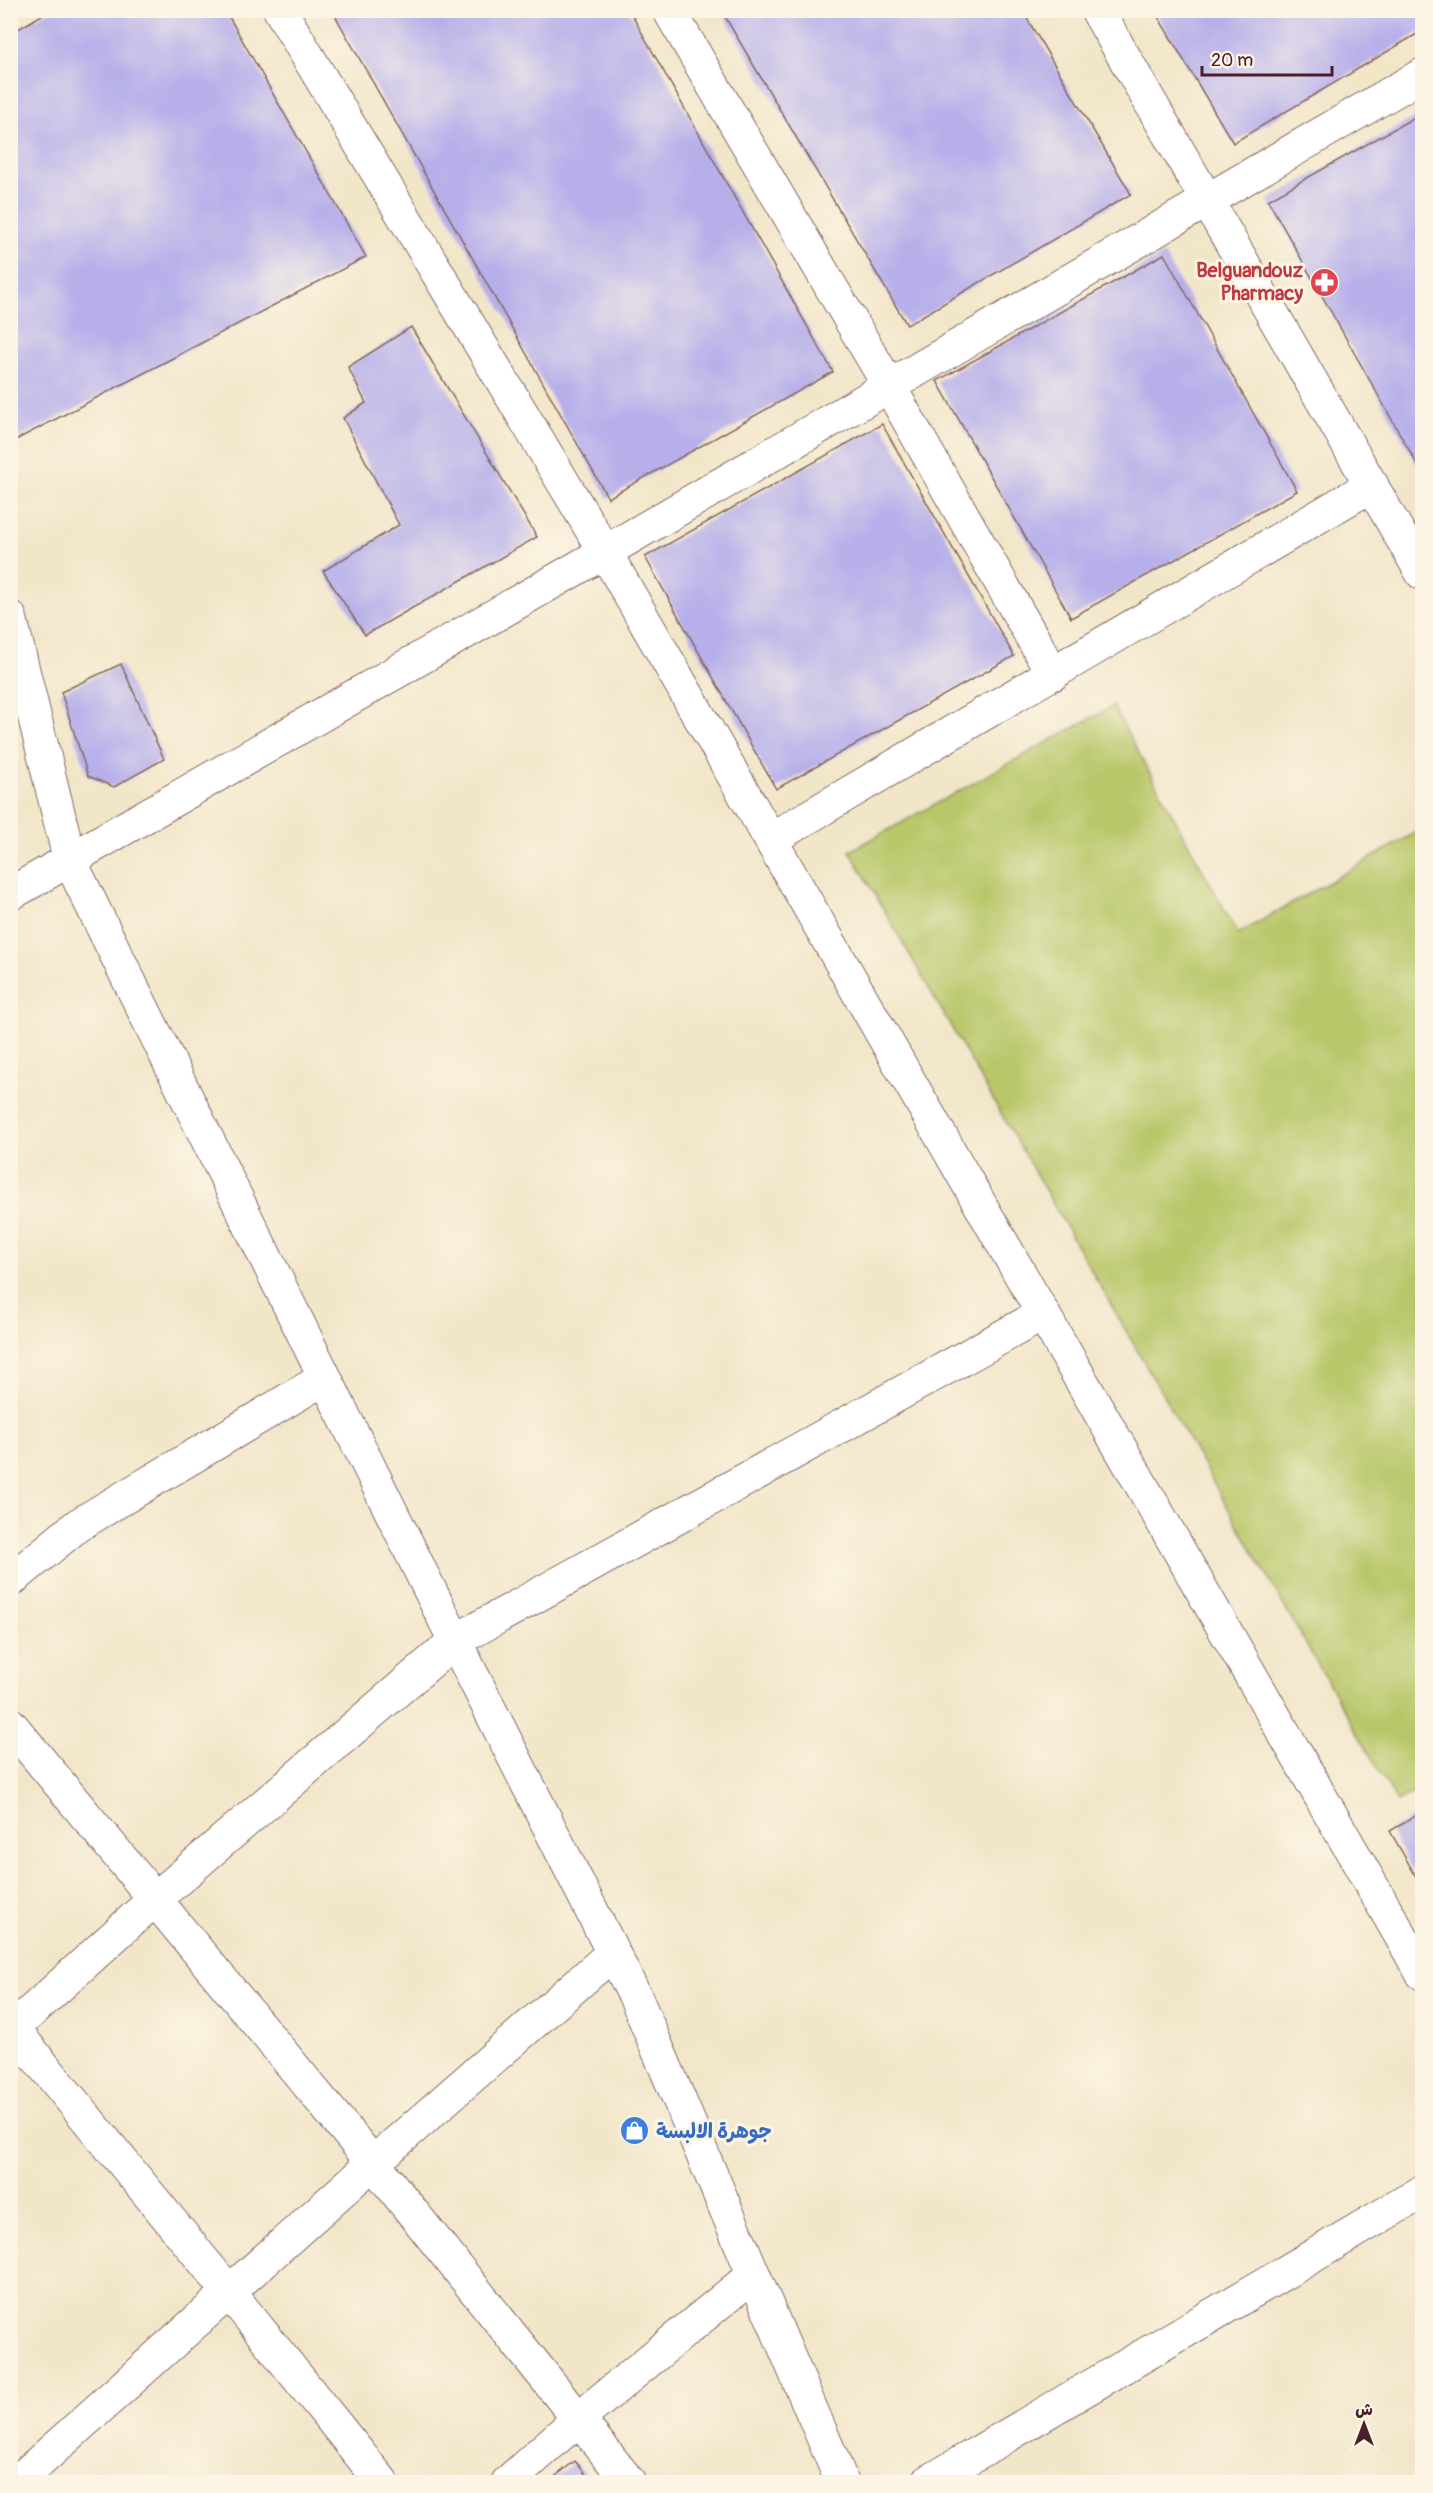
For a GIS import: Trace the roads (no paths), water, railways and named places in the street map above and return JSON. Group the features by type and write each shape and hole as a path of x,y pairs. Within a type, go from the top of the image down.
{"street":[{"path":"280,10 605,552 1422,1973"},
{"path":"669,10 889,386 1053,674"},
{"path":"1097,10 1422,573"},
{"path":"10,894 605,552 1422,75"},
{"path":"771,839 1372,485"},
{"path":"10,617 70,861 455,1641 640,2009 842,2482"},
{"path":"382,2482 230,2292 11,2028 155,1899 455,1641 1043,1314"},
{"path":"10,1581 78,1525 325,1378"},
{"path":"10,1724 373,2163 629,2482"},
{"path":"16,2482 373,2163 613,1953"},
{"path":"928,2482 1422,2192"},
{"path":"508,2482 578,2419 753,2275"}],"place":[{"name":"Belguandouz Pharmacy","path":"1324,282"},
{"name":"جوهرة الالبسة","path":"635,2131"}]}
